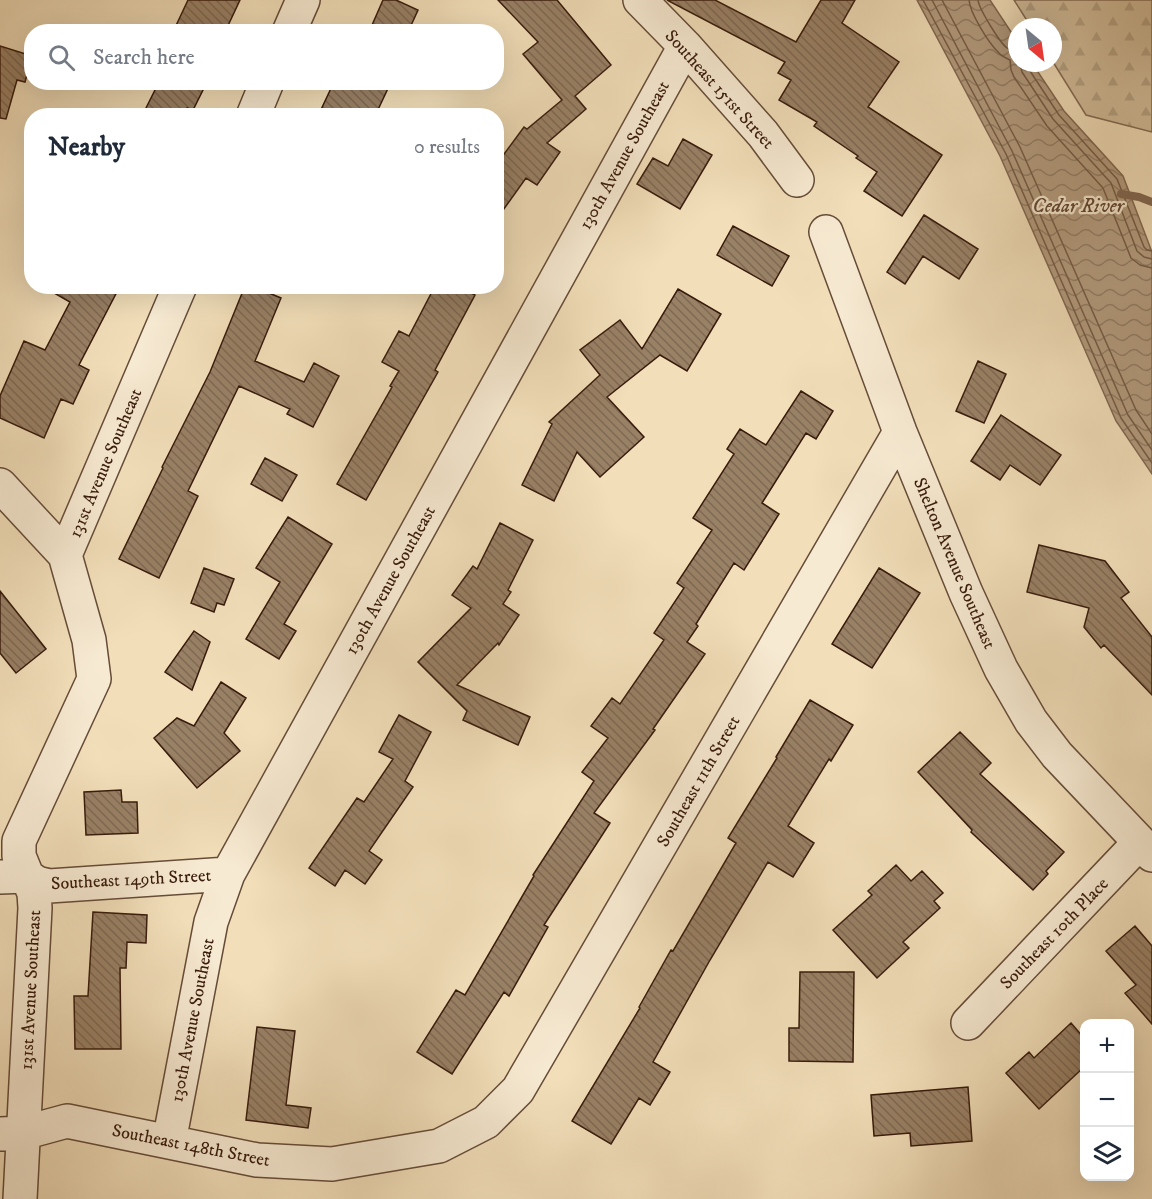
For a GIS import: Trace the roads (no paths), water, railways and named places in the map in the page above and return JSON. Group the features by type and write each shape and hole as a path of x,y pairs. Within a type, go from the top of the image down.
{"street":[{"path":"292,24 303,0"},
{"name":"Southeast 151st Street","path":"640,0 763,134 797,180"},
{"name":"130th Avenue Southeast","path":"169,1142 211,922 228,874 684,46"},
{"path":"256,108 264,90"},
{"name":"Shelton Avenue Southeast","path":"826,232 900,432 966,593 1001,669 1031,721 1057,755 1146,849"},
{"name":"131st Avenue Southeast","path":"20,1199 11,1133 35,908 34,893 13,876 19,856 19,841 94,679 89,640 65,555 177,294"},
{"name":"Southeast 11th Street","path":"486,1122 518,1090 900,432"},
{"path":"0,485 65,555"},
{"name":"Southeast 10th Place","path":"968,1023 1146,849"},
{"name":"Southeast 149th Street","path":"13,876 49,886 228,874"},
{"name":"Southeast 148th Street","path":"11,1133 67,1121 257,1160 332,1164 439,1146 486,1122"}],"water":[{"name":"Cedar River","path":"917,0 990,0 1008,27 1008,72 1038,72 1064,111 1123,176 1152,252 1152,474 1116,421 1000,156"}],"waterway":[{"path":"1121,194 1152,202"}]}
